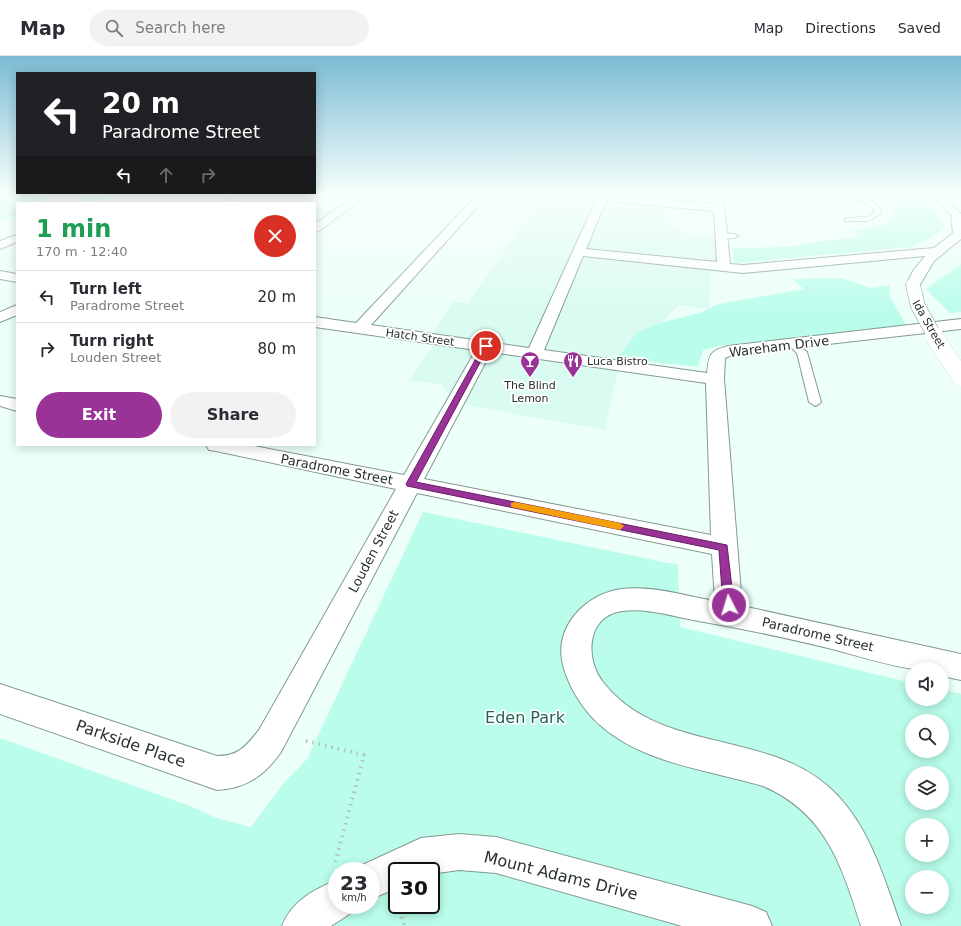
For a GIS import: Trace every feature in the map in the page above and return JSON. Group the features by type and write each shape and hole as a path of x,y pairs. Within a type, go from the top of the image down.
{"street":[{"path":"360,328 446,235"},
{"path":"535,353 587,235"},
{"path":"724,268 728,235"},
{"path":"0,246 16,238"},
{"name":"Ida Street","path":"958,239 937,251 918,272 913,285 912,293 919,310 961,377"},
{"path":"580,252 724,268 748,269 937,251"},
{"path":"0,275 16,278"},
{"path":"0,318 16,310"},
{"name":"Hatch Street","path":"316,322 715,379"},
{"name":"Wareham Drive","path":"724,547 715,379 716,360 721,353 961,324"},
{"name":"Louden Street","path":"259,756 270,741 486,346"},
{"path":"0,401 16,405"},
{"name":"Paradrome Street","path":"221,446 724,547"},
{"path":"724,547 729,614"},
{"name":"Paradrome Street","path":"881,926 864,874 845,834 832,814 813,795 794,780 773,772 672,744 636,731 612,715 594,695 581,674 576,652 580,633 584,624 595,610 610,602 640,600 729,614 961,667"},
{"name":"Parkside Place","path":"0,699 217,772 231,773 242,768 259,756"},
{"name":"Mount Adams Drive","path":"380,876 421,857 459,852 496,855 752,926"}],"lane":[{"path":"792,344 802,352 815,402"}],"path":[{"path":"306,740 364,756 320,911"},
{"path":"400,914 405,926"}],"shaded area":[{"path":"515,235 722,235 724,268 710,266 710,309 679,305 619,365 605,430 454,403 443,385 409,380 432,347 431,335 453,302 468,303"}],"green space":[{"path":"856,235 936,235 911,247 734,263 733,248 787,247 821,241 863,237"},
{"path":"961,264 961,312 950,313 926,289"},
{"path":"841,278 871,288 889,285 890,297 907,327 724,345 703,350 698,367 618,358 637,332 664,322 700,313 719,304 804,289 793,279"},
{"name":"Eden Park","path":"423,512 678,565 680,627 905,681 905,706 949,706 949,691 961,694 961,926 0,926 0,738 190,806 216,818 251,827 284,783 307,759"}],"slow traffic":[{"path":"515,505 620,526"}],"place":[{"name":"The Blind Lemon","path":"530,378"},
{"name":"Luca Bistro","path":"573,378"}],"route":[{"path":"486,346 411,484 724,547 729,605"}]}
